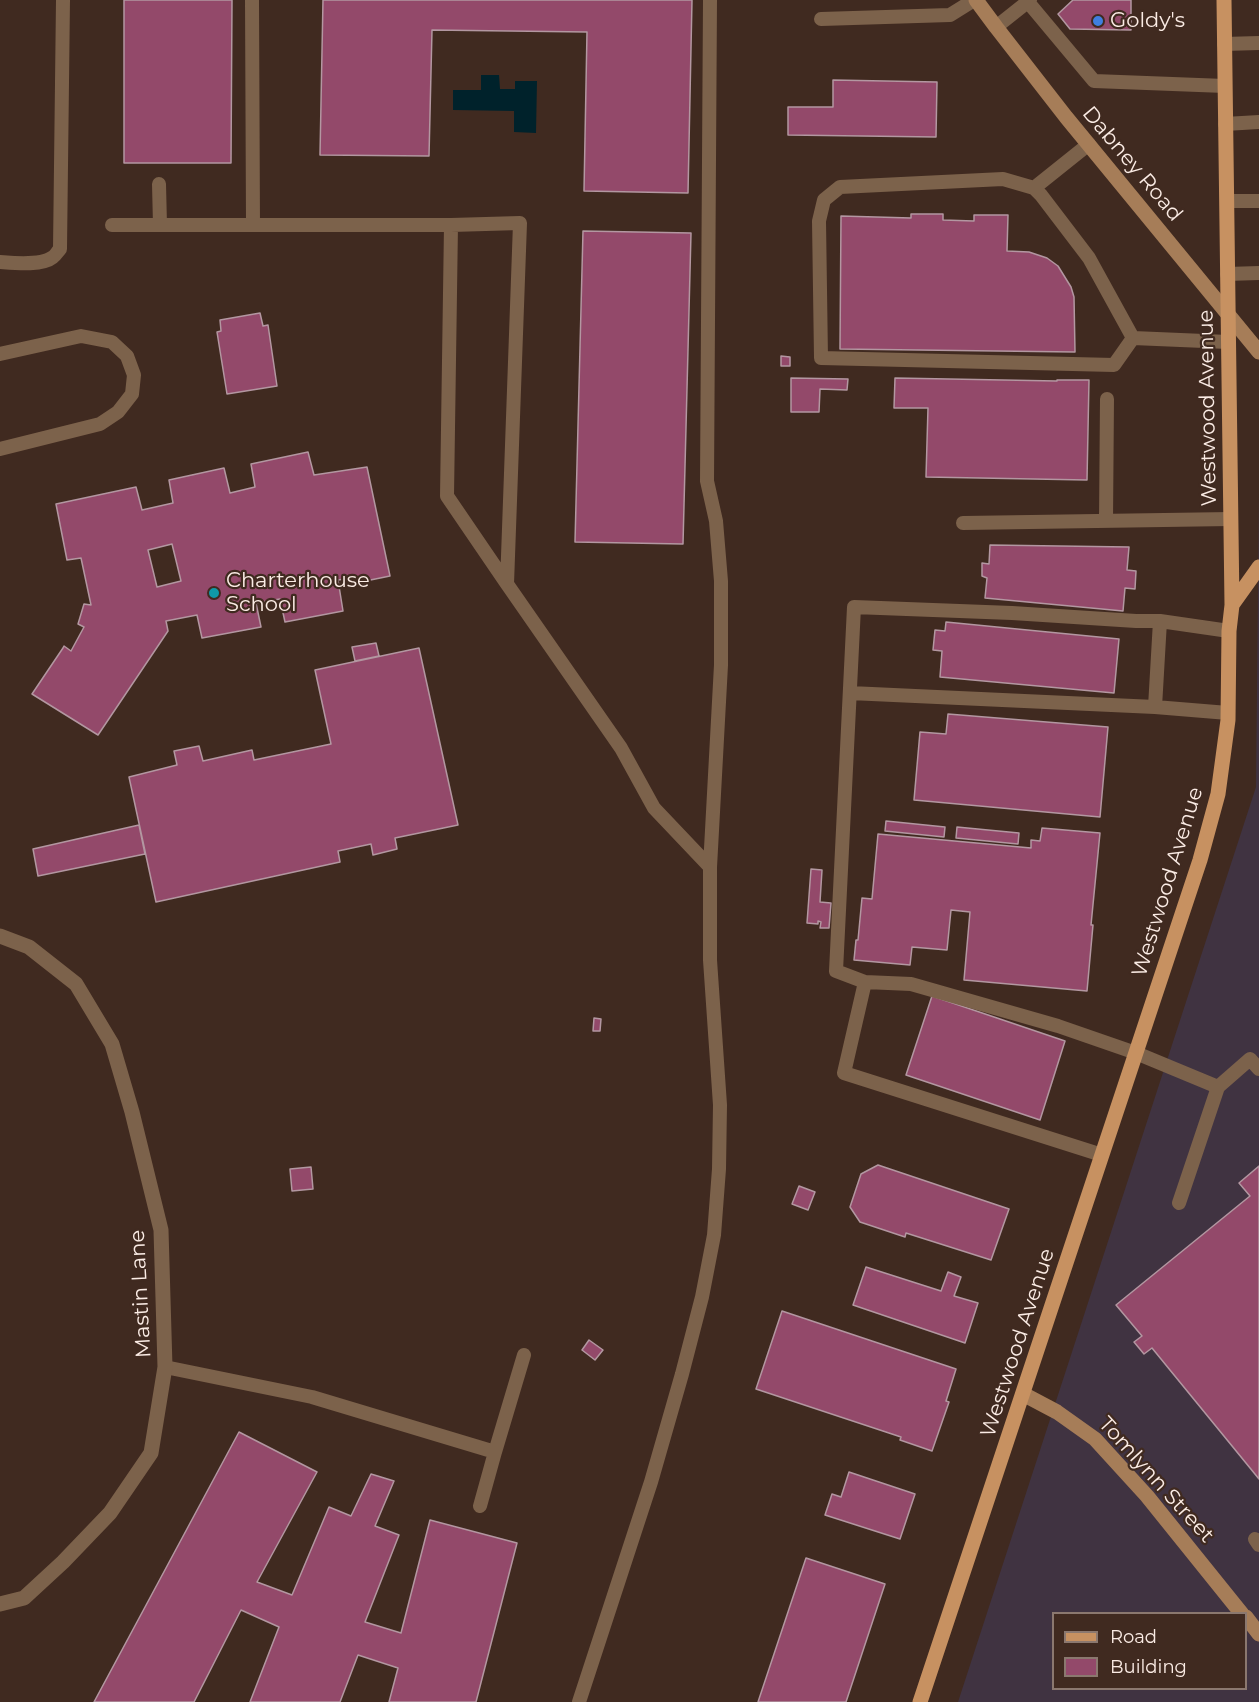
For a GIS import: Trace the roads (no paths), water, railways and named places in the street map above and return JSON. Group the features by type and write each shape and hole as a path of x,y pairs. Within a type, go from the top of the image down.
{"main road":[{"name":"Westwood Avenue","path":"920,1702 1200,860 1218,794 1228,713 1229,631 1232,605 1224,0"},
{"path":"1232,605 1259,567"}],"street":[{"name":"Dabney Road","path":"975,0 1066,117 1259,352"},
{"name":"Mastin Lane","path":"0,936 29,947 76,984 112,1044 132,1112 161,1230 165,1367 151,1453 110,1513 63,1562 24,1598 0,1604"},
{"name":"Tomlynn Street","path":"1023,1394 1057,1412 1095,1439 1147,1496 1240,1612"},
{"path":"1247,1619 1259,1634"}],"lane":[{"path":"0,262 46,261 60,249 63,0"},
{"path":"252,0 253,224"},
{"path":"579,1702 654,1471 702,1297 714,1235 719,1169 720,1105 710,960 710,867 721,665 722,581 716,521 707,481 710,0"},
{"path":"821,19 950,15 975,0"},
{"path":"996,27 1029,1 1094,81 1225,86"},
{"path":"1224,44 1259,43"},
{"path":"1225,124 1259,122"},
{"path":"1034,188 1089,144"},
{"path":"1003,179 1034,188 1089,258 1133,338 1114,365 821,358 819,221 824,200 840,188 1003,179"},
{"path":"159,183 160,225"},
{"path":"1227,201 1259,201"},
{"path":"112,225 520,223 507,584"},
{"path":"451,225 447,496 621,748 654,808 710,867"},
{"path":"1227,274 1259,273"},
{"path":"0,354 81,336 112,342 127,356 134,375 132,393 118,412 100,424 0,449"},
{"path":"1133,338 1228,342"},
{"path":"1106,521 1107,399"},
{"path":"963,523 1231,519"},
{"path":"1218,1087 1136,1053 1058,1026 911,984 865,982 836,970 854,607 1160,621 1229,631"},
{"path":"1155,707 1160,621"},
{"path":"850,693 1155,707 1228,713"},
{"path":"865,982 844,1073 1102,1155"},
{"path":"1179,1203 1218,1087 1250,1059 1259,1069"},
{"path":"480,1506 524,1355"},
{"path":"165,1367 312,1397 495,1452"}],"water":[{"path":"481,75 499,75 500,89 515,89 515,81 537,81 536,133 514,132 514,111 453,110 453,90 481,90"}],"place":[{"name":"Goldy's","path":"1098,21"},
{"name":"Charterhouse School","path":"214,593"}]}
